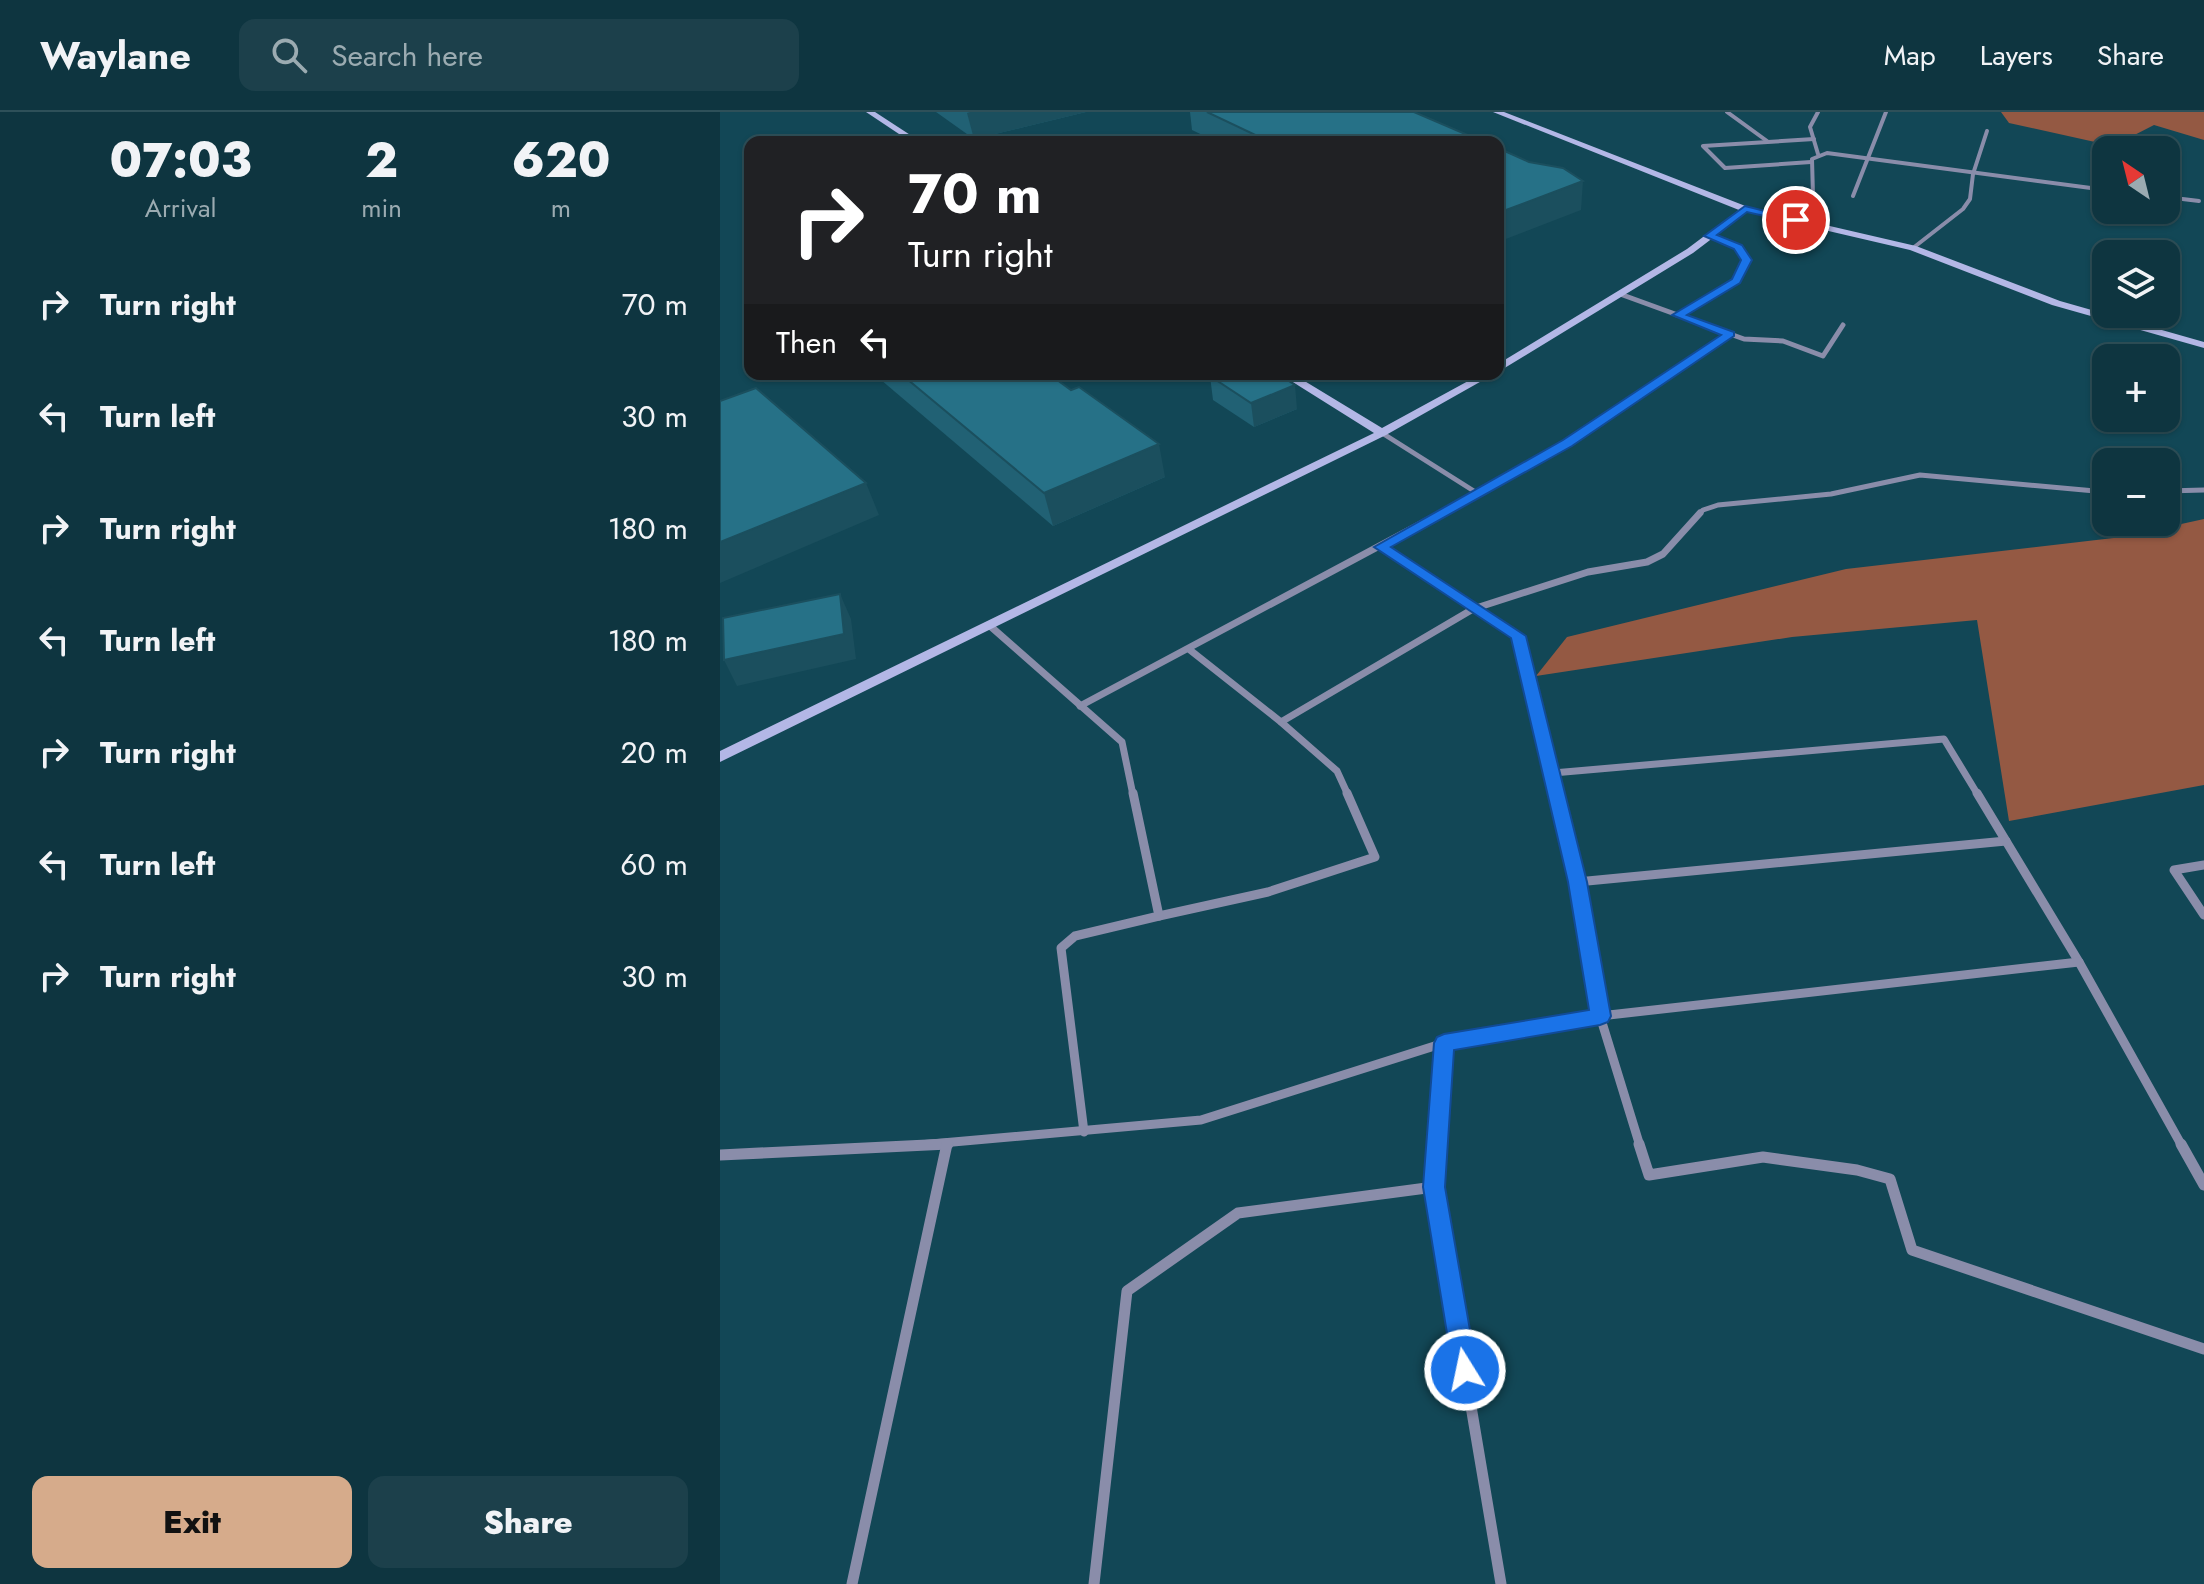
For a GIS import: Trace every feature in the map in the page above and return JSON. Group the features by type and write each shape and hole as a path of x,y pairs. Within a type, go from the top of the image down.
{"street":[{"path":"873,112 908,136"},
{"path":"1497,112 1745,209 1913,248 2056,303 2204,345"},
{"path":"1727,112 1767,141"},
{"path":"1818,112 1810,127 1818,154"},
{"path":"1853,196 1886,112"},
{"path":"1913,248 1963,209 1970,199 1973,174 1987,131"},
{"path":"1814,139 1703,146 1725,168 1811,162 1818,154"},
{"path":"1818,154 2092,188"},
{"path":"1796,220 1814,201 1816,188 1811,162"},
{"path":"2180,199 2199,201"},
{"path":"1504,365 1620,294 1745,209"},
{"path":"1677,315 1736,281 1746,260 1738,247 1709,236"},
{"path":"1620,294 1744,339 1783,341 1823,356 1843,325"},
{"path":"1080,706 1381,547 1567,443 1730,334"},
{"path":"1295,380 1477,493"},
{"path":"720,757 1382,433 1478,380"},
{"path":"1281,722 1473,609 1588,572 1647,562 1663,554 1703,510 1718,505 1831,494 1920,475 2092,491"},
{"path":"2180,491 2204,490"},
{"path":"1381,547 1518,636 1577,882 1600,1016 1649,1175 1763,1157 1857,1170 1890,1179 1912,1250 2204,1349"},
{"path":"989,625 1122,742 1159,916"},
{"path":"1084,1132 1061,948 1075,936 1268,892 1375,857 1337,771 1190,650"},
{"path":"1553,773 1944,739 2079,962 2204,1186"},
{"path":"1577,882 2006,841"},
{"path":"2204,865 2174,870 2204,915"},
{"path":"720,1155 947,1144 1201,1120 1444,1043 1600,1016 2079,962"},
{"path":"1444,1043 1434,1187 1501,1584"},
{"path":"852,1584 947,1144"},
{"path":"1094,1584 1127,1291 1238,1213 1434,1187"}],"shaded area":[{"path":"2001,112 2204,112 2204,140 2154,125 2133,136 2092,136 2092,141 2009,123"},
{"path":"2204,519 2204,785 2009,821 1977,620 1792,637 1536,676 1567,637 1846,569 2127,536 2180,536 2180,524"}],"building":[{"path":"1207,112 1414,112 1470,136 1257,136"},
{"path":"1504,151 1529,162 1563,168 1583,181 1504,211"},
{"path":"908,380 1057,380 1071,390 1079,387 1159,444 1044,493"},
{"path":"1216,380 1287,380 1295,385 1251,403"},
{"path":"756,388 866,483 720,542 720,401"},
{"path":"840,594 844,634 724,660 723,618"}],"route":[{"path":"1465,1370 1434,1187 1444,1043 1600,1016 1577,882 1518,636 1381,547 1567,443 1730,334 1677,315 1736,281 1746,260 1738,247 1709,236 1745,209 1796,220"}]}
